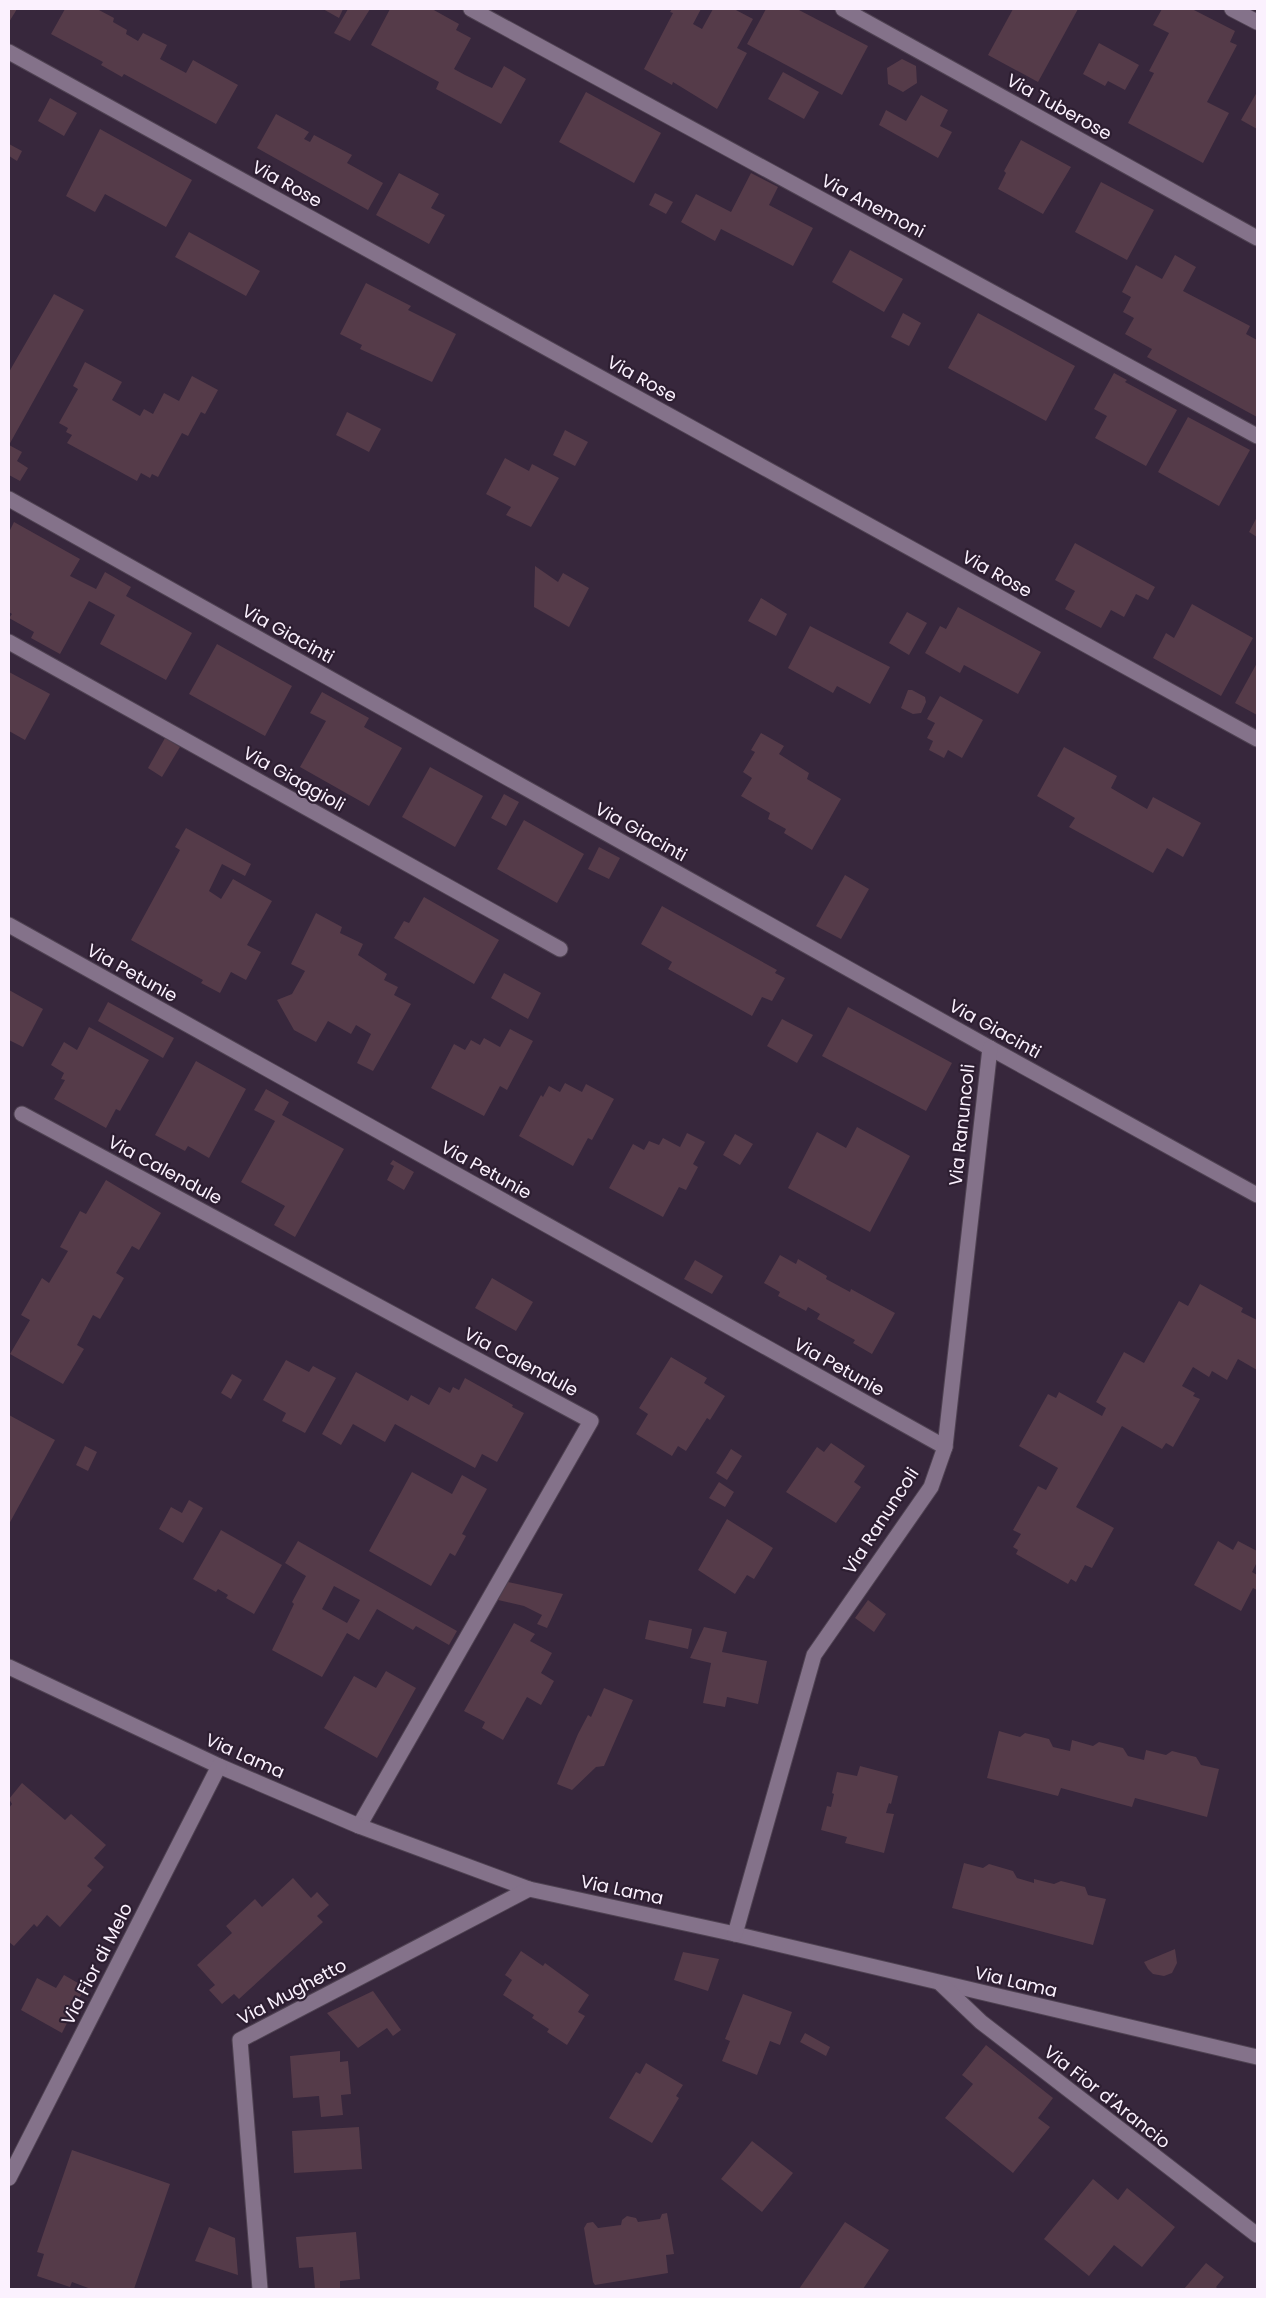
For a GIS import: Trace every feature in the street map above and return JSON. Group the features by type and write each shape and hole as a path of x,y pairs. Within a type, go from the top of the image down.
{"street":[{"name":"Via Anemoni","path":"471,9 1257,436"},
{"name":"Via Tuberose","path":"842,9 1257,238"},
{"path":"1232,9 1257,22"},
{"name":"Via Rose","path":"9,52 1257,739"},
{"name":"Via Giacinti","path":"9,499 990,1048 1257,1194"},
{"name":"Via Giaggioli","path":"9,642 560,950"},
{"name":"Via Petunie","path":"9,925 944,1447"},
{"name":"Via Ranuncoli","path":"735,1934 814,1654 931,1487 944,1447 990,1048"},
{"name":"Via Calendule","path":"22,1114 591,1421 359,1826"},
{"name":"Via Lama","path":"9,1667 219,1766 359,1826 529,1889 735,1934 1257,2058"},
{"name":"Via Fior di Melo","path":"9,2178 219,1766"},
{"name":"Via Mughetto","path":"260,2289 240,2040 529,1889"},
{"name":"Via Fior d'Arancio","path":"940,1983 981,2022 1257,2235"}],"building":[{"path":"9,9 17,9 9,22"},
{"path":"65,9 97,9 114,18 113,22 127,30 126,34 138,41 143,33 167,45 160,59 186,73 193,60 238,85 216,124 124,74 122,77 101,65 103,62 51,34"},
{"path":"323,9 343,9 339,18"},
{"path":"348,9 370,9 350,41 334,33"},
{"path":"390,9 432,9 459,24 456,30 471,38 454,69 465,75 492,88 504,66 526,79 501,124 436,89 439,82 371,45"},
{"path":"672,9 701,9 693,24 702,29 713,9 734,9 753,19 737,48 747,53 717,109 673,82 672,85 644,69 673,13 670,12"},
{"path":"766,9 797,9 868,46 842,95 747,44"},
{"path":"1013,9 1078,9 1038,82 988,55"},
{"path":"1162,9 1192,9 1235,31 1230,42 1237,45 1207,102 1229,113 1203,163 1128,123 1154,73 1149,71 1169,33 1153,25"},
{"path":"1099,43 1139,65 1125,90 1108,81 1105,86 1083,74"},
{"path":"902,59 916,66 917,83 903,92 888,84 887,68"},
{"path":"783,72 819,92 804,119 768,99"},
{"path":"586,92 661,133 634,183 559,142"},
{"path":"1257,92 1257,129 1241,120"},
{"path":"921,95 948,110 940,126 952,132 938,158 879,125 886,110 906,121"},
{"path":"50,98 77,113 64,136 38,121"},
{"path":"276,114 309,132 304,139 310,142 314,135 352,155 347,163 383,183 368,210 257,148"},
{"path":"100,129 192,180 166,227 105,194 95,212 66,196"},
{"path":"1021,140 1071,167 1043,214 998,189 1006,173 1004,171"},
{"path":"9,144 22,151 17,161 9,156"},
{"path":"399,173 439,194 431,208 445,215 429,244 376,215"},
{"path":"751,173 778,187 769,205 813,228 793,266 721,229 715,241 681,222 696,194 731,212"},
{"path":"1101,182 1154,210 1127,260 1075,232"},
{"path":"655,193 673,202 666,214 649,205"},
{"path":"189,232 260,271 246,296 175,257"},
{"path":"850,250 903,279 884,312 832,282"},
{"path":"1175,255 1196,267 1183,291 1250,326 1246,334 1257,340 1257,417 1147,357 1152,349 1125,334 1134,318 1123,312 1131,297 1122,292 1136,265 1162,279"},
{"path":"366,283 411,306 408,310 456,334 432,382 360,349 362,345 340,334"},
{"path":"54,294 84,310 9,445 9,372"},
{"path":"903,313 921,323 909,346 891,337"},
{"path":"978,313 1075,366 1046,421 948,368"},
{"path":"85,362 122,382 112,400 140,416 144,409 153,414 164,393 179,401 192,376 218,390 205,414 201,412 188,436 182,433 158,477 152,474 150,478 141,473 137,481 67,443 72,435 66,432 68,428 59,423 78,389 73,386"},
{"path":"1114,373 1127,380 1125,382 1177,410 1146,466 1095,438 1107,416 1094,409"},
{"path":"347,412 381,429 369,452 336,435"},
{"path":"1188,417 1250,450 1219,506 1158,472"},
{"path":"565,430 588,442 575,466 553,455"},
{"path":"9,445 22,452 17,461 28,468 20,481 9,475"},
{"path":"505,458 529,471 532,464 559,478 531,527 506,515 511,507 486,494"},
{"path":"1257,517 1257,537 1249,532"},
{"path":"14,522 80,559 70,576 96,589 105,572 131,587 126,596 192,633 166,680 100,644 115,615 89,601 60,654 31,638 34,632 9,618 12,614 9,612 9,532"},
{"path":"1075,543 1155,587 1148,600 1136,594 1124,617 1111,610 1101,628 1065,609 1075,591 1055,580"},
{"path":"535,566 558,582 563,573 589,588 569,627 534,607"},
{"path":"761,598 787,614 776,636 748,621"},
{"path":"1192,604 1253,638 1221,696 1153,658 1166,633 1174,638"},
{"path":"958,607 1041,652 1018,694 964,665 960,673 925,653 940,626 946,629"},
{"path":"907,612 927,623 909,655 889,643"},
{"path":"810,626 890,667 870,704 837,686 833,693 788,668"},
{"path":"217,644 292,686 265,736 189,694"},
{"path":"1257,663 1257,715 1235,703"},
{"path":"9,672 50,694 25,740 9,731"},
{"path":"908,690 912,690 925,697 926,702 921,713 913,714 901,708"},
{"path":"322,692 369,718 364,727 402,748 369,806 300,767 326,721 310,713"},
{"path":"940,696 983,720 962,758 948,750 944,758 929,750 933,741 927,738 935,723 927,719"},
{"path":"761,733 784,746 779,754 809,773 807,779 841,799 812,850 784,833 786,829 768,819 770,813 741,796 752,778 743,772 755,752 751,750"},
{"path":"165,738 180,747 162,777 148,768"},
{"path":"1064,747 1117,776 1111,788 1147,809 1153,797 1201,823 1183,857 1167,848 1153,873 1069,827 1075,818 1037,796"},
{"path":"430,767 483,796 455,847 402,817"},
{"path":"504,794 519,802 506,826 491,818"},
{"path":"524,820 584,854 557,903 497,869"},
{"path":"186,828 251,864 245,876 222,864 209,891 221,899 233,879 272,901 247,945 261,952 246,980 231,972 220,993 201,983 203,980 131,940 180,850 175,847"},
{"path":"599,847 620,858 609,879 588,869"},
{"path":"845,875 869,889 841,939 816,926"},
{"path":"424,897 499,940 474,984 394,938 404,921 409,923"},
{"path":"662,906 777,970 775,973 785,978 772,1001 762,997 752,1016 668,969 672,962 641,944"},
{"path":"316,913 342,927 340,933 363,944 358,955 387,974 384,980 398,987 394,995 411,1004 373,1071 357,1063 371,1034 356,1025 351,1034 328,1021 316,1042 294,1030 277,1000 292,994 305,971 291,964"},
{"path":"504,973 541,993 528,1019 491,998"},
{"path":"9,990 43,1009 23,1047 9,1040"},
{"path":"108,1002 174,1038 163,1058 98,1021"},
{"path":"848,1007 952,1063 926,1111 822,1056"},
{"path":"782,1019 813,1035 797,1063 767,1046"},
{"path":"89,1027 149,1060 120,1111 116,1109 106,1128 54,1099 65,1080 61,1079 64,1073 51,1065 64,1042 77,1050"},
{"path":"510,1029 533,1041 507,1090 500,1086 484,1116 431,1088 454,1044 465,1050 471,1040 480,1045 484,1038 500,1047"},
{"path":"196,1061 246,1089 209,1158 188,1146 185,1151 155,1135"},
{"path":"565,1083 582,1092 586,1084 614,1099 592,1140 588,1138 573,1166 519,1136 541,1095 543,1097 549,1086 560,1092"},
{"path":"266,1089 289,1102 282,1115 344,1149 295,1237 274,1225 285,1206 241,1182 275,1121 254,1110"},
{"path":"857,1127 910,1156 870,1232 788,1188 817,1132 846,1148"},
{"path":"687,1133 705,1142 693,1164 698,1167 686,1190 679,1187 663,1217 609,1188 633,1144 644,1150 649,1141 659,1145 663,1138 680,1147"},
{"path":"735,1134 753,1144 740,1165 723,1155"},
{"path":"393,1160 414,1172 404,1190 387,1180 394,1166 390,1164"},
{"path":"106,1180 161,1213 139,1250 132,1246 116,1273 124,1278 100,1319 93,1315 77,1345 84,1349 63,1384 10,1354 30,1320 21,1315 42,1278 49,1283 68,1251 60,1247 80,1211 86,1214"},
{"path":"780,1255 796,1264 798,1259 827,1276 826,1279 850,1292 851,1289 895,1313 872,1354 853,1343 855,1340 817,1319 820,1314 808,1307 806,1311 778,1296 780,1292 764,1283"},
{"path":"695,1260 723,1276 712,1294 684,1279"},
{"path":"492,1278 533,1302 516,1331 475,1308"},
{"path":"1200,1284 1243,1308 1241,1312 1257,1320 1257,1370 1238,1359 1227,1380 1212,1371 1209,1377 1193,1367 1182,1386 1195,1393 1193,1396 1200,1399 1173,1447 1166,1443 1162,1449 1122,1426 1076,1507 1114,1528 1092,1568 1085,1565 1076,1582 1071,1579 1068,1584 1016,1554 1018,1550 1013,1547 1021,1534 1013,1530 1038,1486 1046,1490 1058,1468 1019,1446 1048,1394 1056,1398 1059,1392 1102,1416 1106,1408 1096,1402 1124,1352 1144,1363 1179,1301 1188,1306"},
{"path":"671,1357 707,1378 704,1383 725,1396 710,1420 707,1418 686,1451 678,1446 672,1456 636,1434 648,1414 639,1408"},
{"path":"286,1360 309,1372 313,1366 336,1378 305,1433 282,1421 286,1413 263,1400"},
{"path":"356,1372 408,1401 411,1395 429,1405 439,1387 450,1393 453,1387 459,1390 465,1378 524,1413 497,1462 482,1454 475,1468 395,1424 385,1442 353,1424 341,1445 322,1434"},
{"path":"232,1374 242,1380 231,1399 221,1393"},
{"path":"9,1415 55,1440 9,1524"},
{"path":"831,1443 865,1466 854,1482 861,1487 836,1523 786,1492 817,1447 824,1452"},
{"path":"85,1446 97,1452 88,1471 76,1465"},
{"path":"731,1449 742,1456 727,1480 716,1473"},
{"path":"412,1472 452,1494 462,1475 487,1489 462,1534 466,1536 455,1556 450,1553 431,1586 369,1551"},
{"path":"719,1482 734,1492 725,1507 709,1498"},
{"path":"189,1500 203,1508 183,1543 159,1529 171,1507 182,1513"},
{"path":"727,1519 773,1548 754,1579 747,1575 735,1594 698,1570"},
{"path":"221,1530 282,1565 254,1614 226,1598 228,1595 218,1589 216,1592 193,1579"},
{"path":"298,1541 457,1631 449,1645 416,1626 413,1630 377,1609 359,1640 347,1633 322,1677 272,1650 294,1604 292,1602 306,1576 285,1563","holes":["334,1586 360,1600 347,1623 322,1609"]},
{"path":"1218,1541 1233,1550 1238,1541 1257,1551 1257,1562 1252,1572 1257,1575 1257,1590 1253,1588 1241,1611 1194,1585"},
{"path":"508,1582 563,1594 547,1628 537,1624 542,1615 524,1606 498,1600"},
{"path":"868,1600 886,1614 874,1632 855,1618"},
{"path":"649,1620 692,1629 688,1649 645,1639"},
{"path":"514,1623 535,1634 530,1641 552,1653 541,1673 554,1681 541,1705 527,1697 503,1740 482,1728 485,1722 464,1711"},
{"path":"704,1627 727,1632 722,1652 767,1661 758,1704 727,1697 725,1707 703,1703 711,1663 690,1658"},
{"path":"386,1671 416,1688 377,1758 324,1728 354,1676 376,1688"},
{"path":"604,1688 633,1700 604,1766 596,1767 572,1790 557,1784 578,1734 588,1715 591,1717"},
{"path":"999,1731 1020,1737 1025,1733 1049,1739 1053,1747 1070,1751 1072,1740 1093,1746 1099,1742 1123,1748 1128,1756 1144,1760 1146,1750 1166,1755 1172,1751 1196,1757 1201,1765 1219,1769 1207,1817 1135,1798 1132,1807 1061,1788 1058,1796 987,1778"},
{"path":"860,1766 898,1776 891,1804 889,1803 886,1813 894,1814 884,1853 845,1843 847,1837 821,1830 827,1806 831,1807 837,1772 857,1776"},
{"path":"22,1783 65,1820 71,1814 106,1845 94,1858 104,1867 87,1886 92,1890 60,1927 47,1915 37,1927 34,1924 14,1946 9,1942 9,1808 12,1804 9,1799"},
{"path":"964,1863 983,1868 989,1864 1013,1871 1017,1878 1034,1883 1034,1879 1054,1884 1061,1881 1085,1887 1088,1895 1106,1899 1093,1945 952,1908"},
{"path":"293,1878 311,1898 317,1892 329,1905 317,1916 323,1922 239,1999 234,1994 222,2004 209,1990 215,1985 197,1965 232,1933 226,1926 255,1899 262,1907"},
{"path":"1175,1949 1177,1963 1172,1973 1164,1976 1153,1974 1144,1962"},
{"path":"521,1951 543,1966 545,1963 589,1995 578,2012 585,2016 567,2045 547,2032 549,2029 532,2018 534,2015 503,1995 512,1980 505,1975"},
{"path":"683,1952 719,1959 708,1991 674,1980"},
{"path":"64,1975 85,1987 62,2033 21,2010 37,1978 56,1988"},
{"path":"373,1991 401,2030 393,2036 387,2028 358,2048 327,2013"},
{"path":"743,1994 792,2012 780,2045 770,2041 757,2075 722,2061 730,2041 725,2039"},
{"path":"805,2033 830,2047 826,2056 800,2042"},
{"path":"986,2045 1053,2098 1038,2118 1050,2127 1013,2173 945,2118 973,2084 962,2075"},
{"path":"340,2051 340,2062 348,2061 351,2094 341,2095 343,2115 321,2117 319,2096 293,2098 290,2056"},
{"path":"646,2063 683,2085 676,2096 679,2098 652,2143 609,2118 636,2072 640,2074"},
{"path":"359,2127 362,2169 294,2173 292,2131"},
{"path":"752,2141 793,2173 762,2212 721,2179"},
{"path":"72,2150 170,2184 134,2289 91,2289 72,2282 70,2287 37,2276 44,2254 37,2252"},
{"path":"1093,2179 1118,2200 1127,2188 1175,2227 1142,2267 1114,2245 1089,2276 1044,2239"},
{"path":"667,2213 674,2254 666,2255 668,2273 595,2285 584,2228 587,2223 593,2222 598,2228 621,2225 622,2220 627,2216 636,2218 638,2222 660,2219 662,2214"},
{"path":"845,2222 889,2250 863,2289 799,2289"},
{"path":"209,2227 235,2238 238,2275 195,2261"},
{"path":"356,2232 360,2279 340,2281 340,2289 315,2289 313,2267 299,2268 296,2237"},
{"path":"1206,2263 1224,2277 1216,2287 1218,2289 1184,2289"}]}
